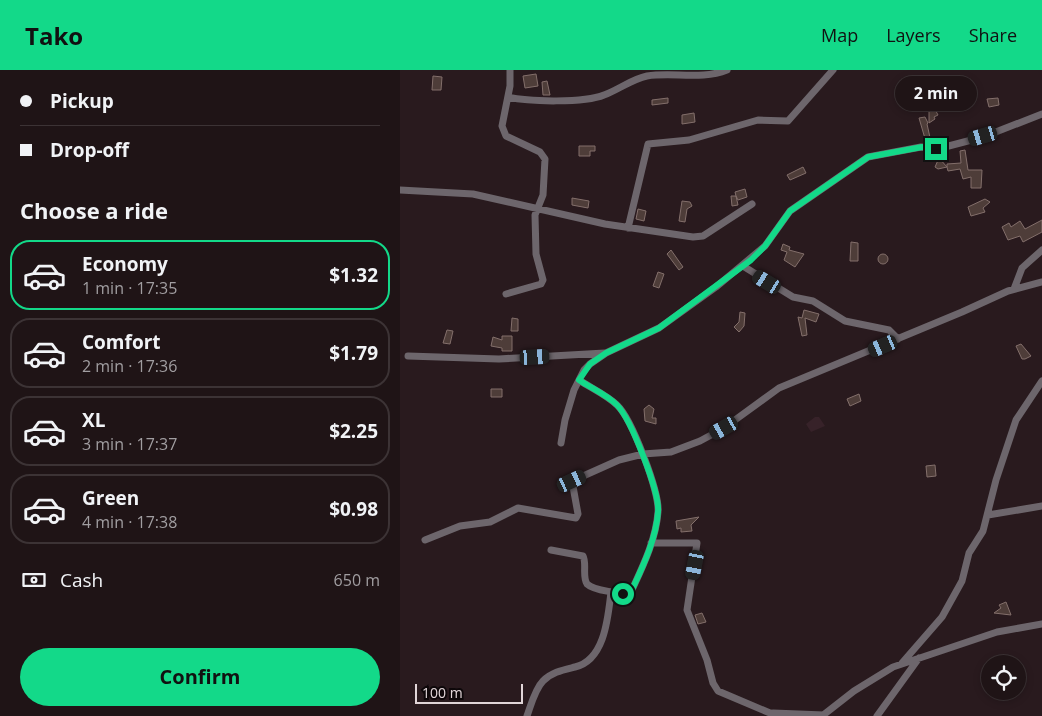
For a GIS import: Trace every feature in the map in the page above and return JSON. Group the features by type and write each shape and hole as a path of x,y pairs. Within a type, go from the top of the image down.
{"street":[{"path":"506,294 543,282 536,254 537,208 543,195 545,159 540,152 506,136 503,132 503,116 508,97 510,70"},
{"path":"508,97 523,101 590,98 605,95 647,76 715,74 728,70"},
{"path":"628,228 648,144 689,140 758,120 788,121 833,70"},
{"path":"561,443 565,420 579,380 590,364 606,353 659,328 743,266 765,246 790,211 868,157 922,147 941,148 983,136 1042,114"},
{"path":"400,190 473,194 628,228 698,237 733,218 752,204"},
{"path":"1014,288 1022,268 1042,250"},
{"path":"743,266 793,297 813,302 845,321 889,330 898,339"},
{"path":"425,540 460,526 490,522 518,508 576,518 578,514 572,481 609,464 643,454 671,452 700,441 724,428 779,388 898,339 1014,288 1042,282"},
{"path":"408,356 499,359 606,353"},
{"path":"551,550 583,556 587,583 610,592 623,594 631,592 651,543 657,522 658,500 643,454 620,407 579,380"},
{"path":"902,663 942,617 962,581 967,558 983,531 996,480 1016,420 1042,380"},
{"path":"988,515 1042,506"},
{"path":"651,543 697,543 687,610 707,660 712,684 718,691 773,714 823,715 878,675 902,663 997,632 1042,624"},
{"path":"527,716 544,679 564,668 578,666 592,657 606,630 610,592"},
{"path":"877,716 919,658"}],"shaded area":[{"path":"815,417 819,417 825,426 811,432 806,424"}],"building":[{"path":"536,74 538,86 525,88 523,76"},
{"path":"433,76 442,77 441,90 432,90"},
{"path":"547,81 550,95 543,95 542,82"},
{"path":"668,98 668,103 652,105 652,100"},
{"path":"929,98 938,115 929,123"},
{"path":"998,98 999,105 989,107 987,99"},
{"path":"694,113 695,122 682,124 682,115"},
{"path":"925,117 928,123 931,142 926,142 919,118"},
{"path":"579,146 595,146 595,151 590,151 590,156 579,156"},
{"path":"965,150 968,170 982,170 981,188 971,188 971,177 963,179 960,169 948,171 947,164 961,163 960,151"},
{"path":"939,158 947,167 938,169 935,167"},
{"path":"803,167 806,173 790,180 787,175"},
{"path":"745,189 747,197 738,200 735,192"},
{"path":"731,196 736,196 738,205 732,206"},
{"path":"572,198 589,201 588,208 572,205"},
{"path":"985,199 990,202 983,208 985,212 971,216 968,207"},
{"path":"682,201 690,202 692,206 687,209 685,222 679,221"},
{"path":"638,209 646,211 644,221 636,219"},
{"path":"1042,220 1042,232 1023,242 1020,236 1008,240 1002,227 1009,223 1011,227 1020,221 1025,229"},
{"path":"851,242 858,243 858,261 850,261"},
{"path":"783,244 790,247 789,250 804,254 795,267 784,260 787,252 781,250"},
{"path":"671,250 683,267 679,270 667,254"},
{"path":"881,254 885,254 888,259 887,263 881,264 878,261 878,257"},
{"path":"658,272 664,274 659,288 653,286"},
{"path":"804,310 819,314 816,322 805,318 807,335 802,336 798,317 802,318"},
{"path":"740,312 745,313 744,326 739,332 734,327 739,322"},
{"path":"512,318 518,319 518,331 511,331"},
{"path":"447,330 453,331 450,344 443,343"},
{"path":"502,336 512,336 512,351 502,351 502,348 491,346 493,337 502,340"},
{"path":"1021,344 1031,356 1022,359 1016,346"},
{"path":"491,389 502,389 502,397 491,397"},
{"path":"859,394 861,401 850,406 847,399"},
{"path":"649,405 654,409 652,418 656,418 656,424 645,421 644,409"},
{"path":"935,465 936,476 927,477 926,466"},
{"path":"699,517 691,525 692,531 681,532 681,528 677,529 676,521"},
{"path":"1006,602 1011,615 994,613 1001,608 999,605"},
{"path":"702,613 706,622 698,624 695,615"}],"route":[{"path":"623,594 631,592 651,543 659,511 658,500 643,454 620,407 579,380 584,370 606,353 659,328 716,287 751,260 765,246 784,216 868,157 922,147 936,149"}]}
